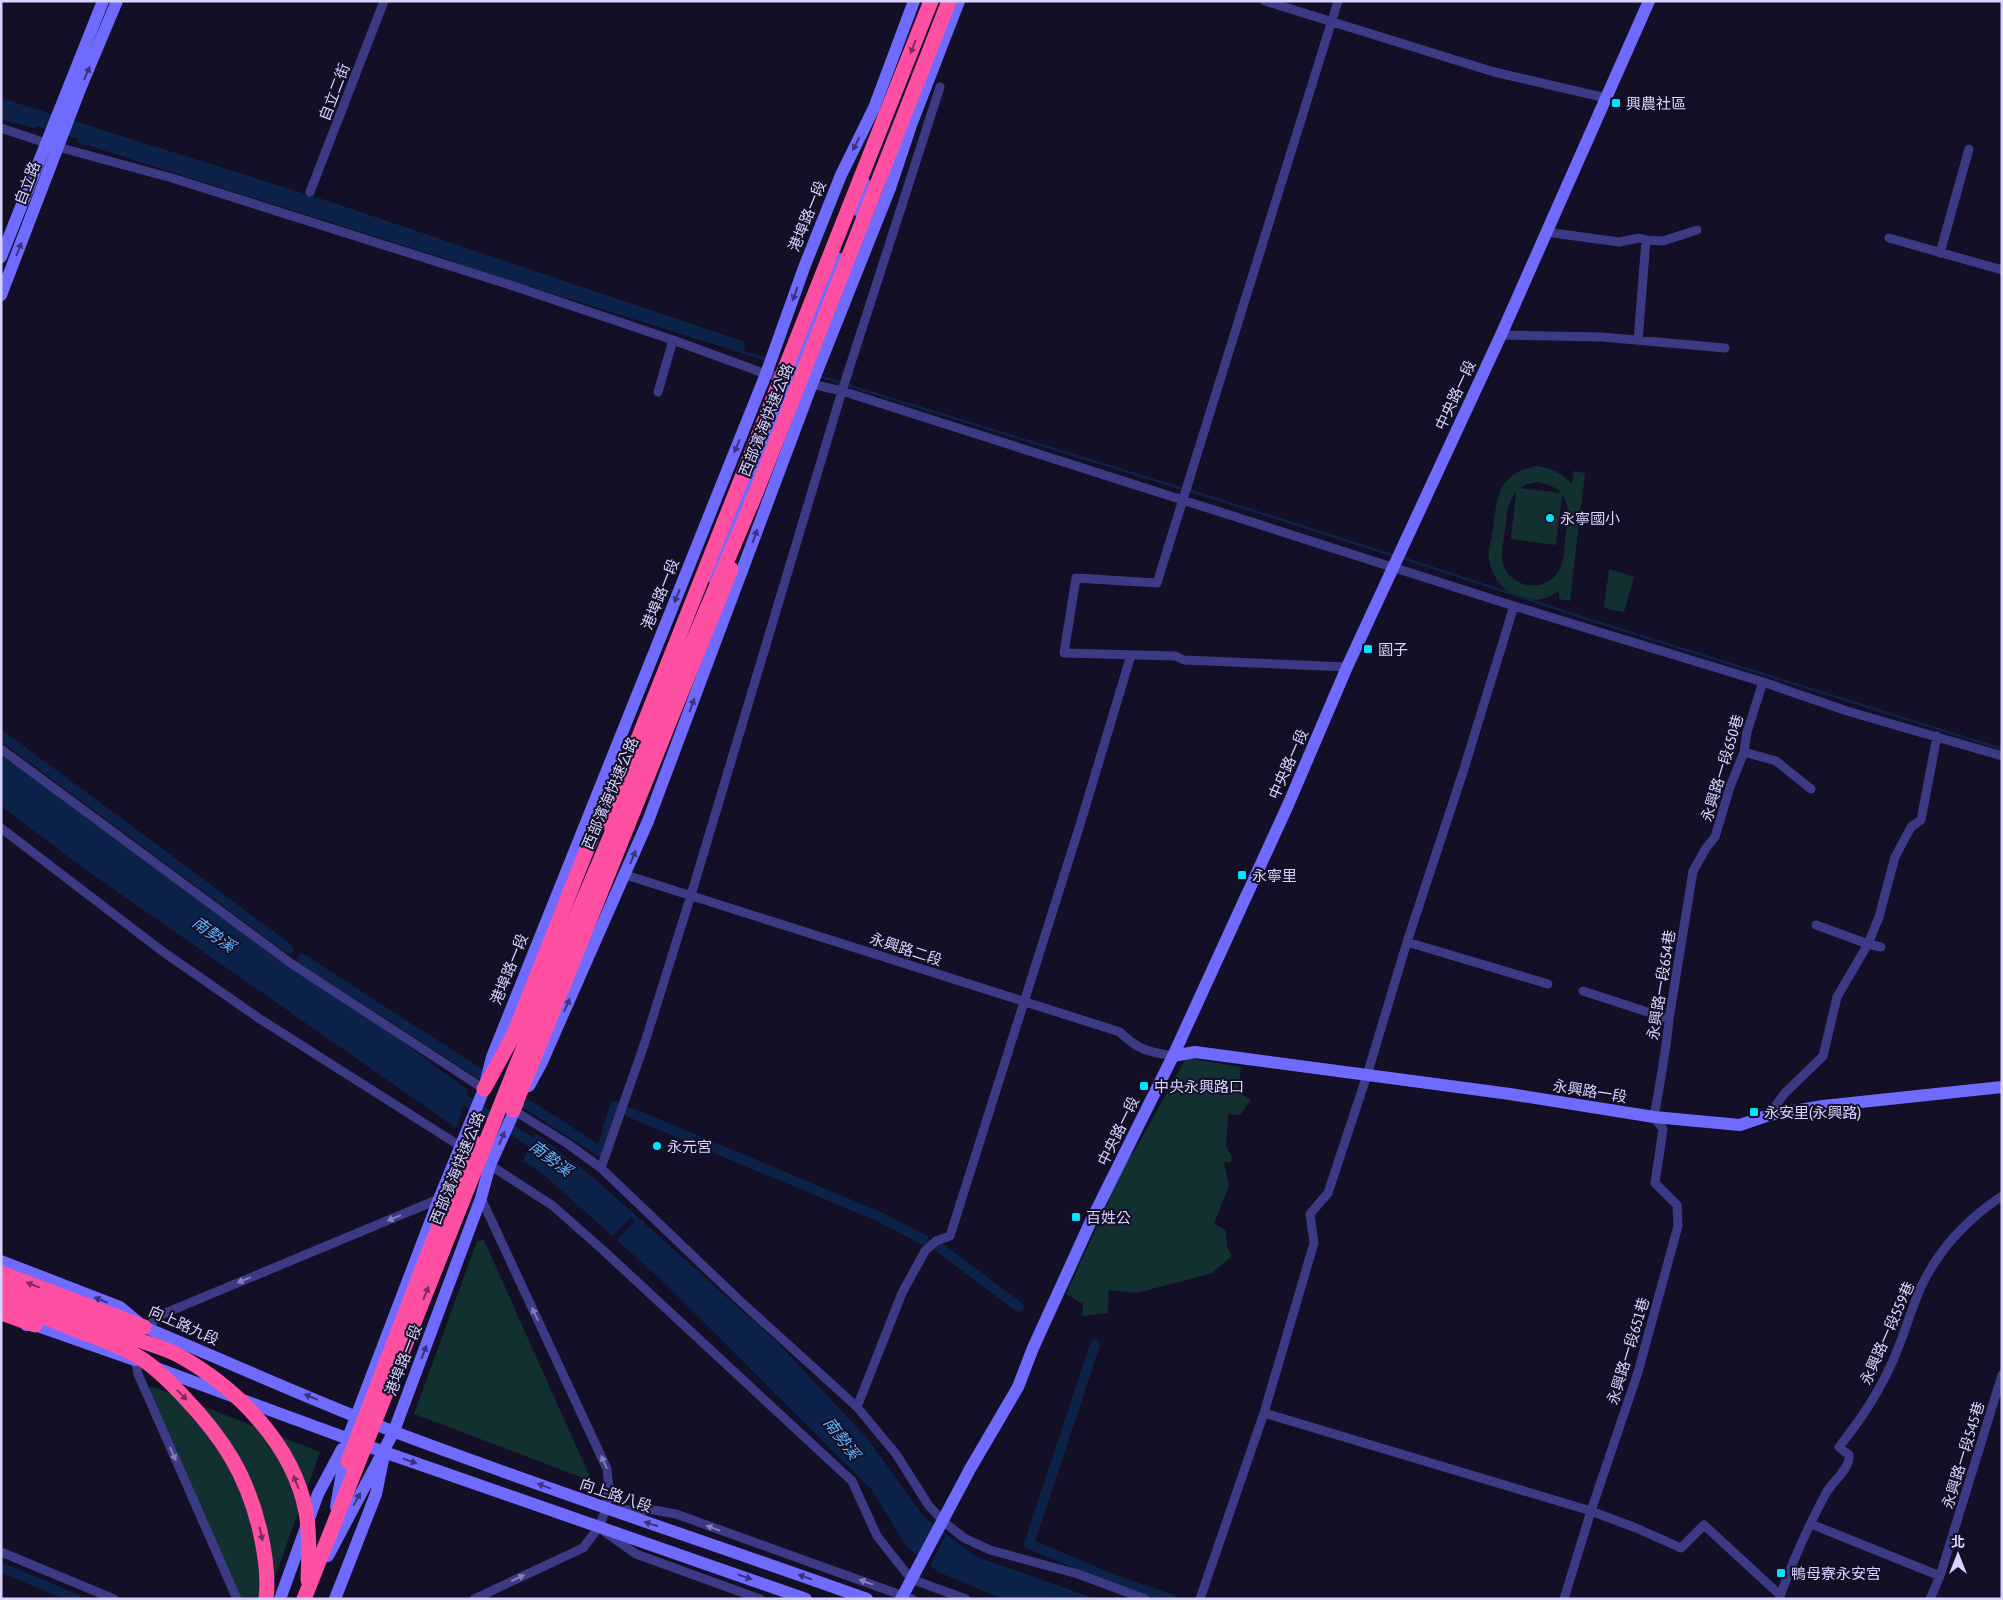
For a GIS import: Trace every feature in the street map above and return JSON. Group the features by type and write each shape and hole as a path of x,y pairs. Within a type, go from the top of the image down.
{"highway":[{"name":"西部濱海快速公路","path":"294,1599 431,1246 504,1077 931,1"},
{"name":"西部濱海快速公路","path":"307,1599 566,941 755,494 950,1"},
{"path":"484,1089 514,1034 740,464 764,411 776,394"},
{"path":"513,1110 740,548 755,494"},
{"path":"1,1273 144,1327"},
{"path":"1,1287 176,1354 208,1373 252,1412 273,1438 288,1462 306,1512 309,1563 307,1599"},
{"path":"1,1300 104,1340 144,1360 167,1380 194,1408 216,1434 241,1473 251,1498 264,1547 266,1599"},
{"path":"1,1313 35,1325"}],"street":[{"path":"64,117 102,1"},
{"path":"54,141 117,1"},
{"name":"自立二街","path":"310,192 384,1"},
{"name":"港埠路一段","path":"280,1599 318,1494 348,1438 438,1199 484,1089 492,1057 766,374 805,265 841,175 874,108 914,1"},
{"name":"港埠路一段","path":"307,1599 318,1574 394,1431 481,1198 490,1165 513,1110 541,1064 626,875 652,812 812,384 890,188 911,125 959,1"},
{"path":"1265,1 1494,72 1606,98"},
{"path":"1338,1 1157,583 1076,578 1064,653 1175,656 1184,660 1347,667"},
{"name":"中央路一段","path":"911,1579 970,1469 1018,1387 1033,1348 1090,1224 1173,1056 1288,806 1347,667 1501,335 1649,1"},
{"path":"601,1168 691,895 842,391 940,87"},
{"path":"859,211 874,108"},
{"path":"859,211 911,125"},
{"path":"1,128 54,141 504,283 673,340 766,374 792,378 842,391 1514,606 1762,682 1847,711 2002,756"},
{"name":"自立路","path":"1,256 54,141"},
{"name":"自立路","path":"1,295 54,141"},
{"path":"1940,253 1969,149"},
{"name":"港埠路一段","path":"438,1199 459,1184 489,1141 596,878 624,798 859,211"},
{"path":"1546,232 1619,242 1639,238 1663,241 1697,230"},
{"path":"1889,238 2002,270"},
{"path":"1638,340 1646,240"},
{"path":"1501,335 1602,337 1725,348"},
{"path":"658,392 673,340"},
{"path":"1200,1599 1264,1414 1314,1243 1310,1214 1328,1193 1367,1075 1407,942 1463,772 1514,606"},
{"path":"857,1407 902,1293 925,1251 936,1240 950,1236 1079,828 1131,655"},
{"name":"永興路一段650巷","path":"1702,859 1706,848 1715,837 1730,787 1744,752 1747,732 1762,682"},
{"path":"1768,1115 1784,1094 1823,1056 1837,997 1868,944 1879,917 1895,857 1911,827 1921,820 1937,736"},
{"path":"1,749 292,964 484,1089"},
{"path":"1744,752 1776,761 1810,789"},
{"path":"1,828 162,951 219,991 460,1146"},
{"name":"永興路一段654巷","path":"1654,1117 1664,1066 1669,1019 1693,871 1702,859"},
{"name":"永興路二段","path":"626,875 1120,1032 1131,1043 1143,1050 1173,1056"},
{"path":"1816,925 1881,947"},
{"path":"1407,942 1548,984"},
{"path":"1583,991 1669,1019"},
{"name":"港埠路一段","path":"513,1110 518,1081 538,1021"},
{"name":"永興路一段","path":"1173,1056 1195,1052 1510,1094 1654,1117 1740,1125 1768,1115 1823,1106 2002,1087"},
{"path":"513,1110 568,1144 601,1168 724,1286 857,1407 896,1454 941,1526 990,1550 1078,1574 1145,1599"},
{"name":"永興路一段651巷","path":"1564,1599 1591,1511 1638,1372 1678,1226 1677,1205 1655,1183 1663,1129 1654,1117"},
{"path":"490,1165 553,1206 590,1238 852,1481 877,1536 911,1579 966,1599"},
{"name":"永興路一段559巷","path":"1780,1597 1827,1491 1849,1462 1849,1455 1839,1447 1861,1419 1889,1370 1922,1286 1952,1240 1985,1207 2002,1196"},
{"path":"474,1599 583,1548 599,1527 606,1509 609,1487 607,1469 481,1198"},
{"path":"237,1599 138,1374 135,1360 135,1340 144,1327 162,1314 438,1199"},
{"name":"向上路九段","path":"1,1261 120,1307 144,1327 356,1416"},
{"path":"1,1292 41,1308 114,1327 144,1327"},
{"path":"1,1300 35,1325"},
{"path":"1,1320 13,1324 35,1325 384,1452 806,1599"},
{"name":"永興路一段545巷","path":"1930,1599 1940,1576 2002,1375"},
{"path":"1264,1414 1591,1511 1636,1528 1680,1548 1704,1525 1780,1597"},
{"name":"向上路八段","path":"356,1416 606,1509 705,1541 867,1599"},
{"name":"港埠路一段","path":"318,1574 337,1504 348,1438"},
{"name":"港埠路一段","path":"335,1599 376,1494 384,1452"},
{"path":"606,1509 654,1510 676,1514 905,1598 911,1579"},
{"path":"1811,1524 1940,1576"},
{"path":"599,1527 636,1554 760,1599"},
{"path":"1,1552 114,1599"}],"green space":[{"path":"1536,466 1547,468 1560,474 1572,484 1574,471 1585,473 1570,601 1559,599 1559,591 1537,600 1515,596 1498,582 1493,572 1489,553 1498,497 1507,481 1523,470","holes":["1537,482 1550,486 1561,493 1520,488","1516,492 1511,539 1556,545 1562,495 1567,505 1568,523 1562,564 1555,576 1548,582 1540,585 1523,584 1509,575 1504,568 1502,559 1503,544 1508,509"]},
{"path":"1609,569 1634,577 1624,612 1604,608"},
{"path":"1186,1058 1241,1067 1238,1092 1251,1100 1240,1115 1228,1114 1226,1146 1232,1157 1231,1162 1224,1162 1229,1187 1214,1223 1226,1231 1227,1247 1232,1256 1212,1273 1137,1293 1109,1290 1108,1313 1082,1316 1083,1304 1066,1294 1126,1163"},
{"path":"484,1240 589,1475 586,1479 414,1414 477,1241"},
{"path":"151,1386 320,1452 267,1599 238,1599 148,1391"}],"water":[{"path":"1,98 328,201 745,342 744,353 1,118"},
{"path":"1,746 468,1090 456,1128 82,867 1,806"},
{"path":"536,1133 596,1180 777,1342 867,1438 924,1517 975,1556 1096,1599 1003,1599 938,1572 907,1547 871,1489 657,1276 543,1174 523,1161"}],"pier":[{"path":"36,126 78,139 76,145 34,131"},
{"path":"631,1217 635,1221 615,1242 611,1238"},
{"path":"936,1531 945,1536 929,1568 919,1560"}],"waterway":[{"path":"1,118 14,122"},
{"path":"456,262 768,360"},
{"path":"821,377 842,383"},
{"path":"847,385 1183,489"},
{"path":"1188,490 1395,556"},
{"path":"1403,558 1584,618 2002,749"},
{"path":"2,736 289,949"},
{"path":"302,959 482,1075"},
{"name":"南勢溪","path":"455,1094 542,1149"},
{"path":"525,1103 601,1152 615,1106"},
{"path":"629,1112 880,1217 924,1240"},
{"path":"940,1248 1019,1307"},
{"path":"1095,1345 1029,1544 1123,1583 1171,1599"},
{"path":"1,1567 76,1599"}],"place":[{"name":"興農社區","path":"1616,103"},
{"name":"永寧國小","path":"1550,518"},
{"name":"園子","path":"1368,649"},
{"name":"永寧里","path":"1242,875"},
{"name":"中央永興路口","path":"1144,1086"},
{"name":"永安里(永興路)","path":"1754,1112"},
{"name":"永元宮","path":"657,1146"},
{"name":"百姓公","path":"1076,1217"},
{"name":"鴨母寮永安宮","path":"1781,1573"}]}
